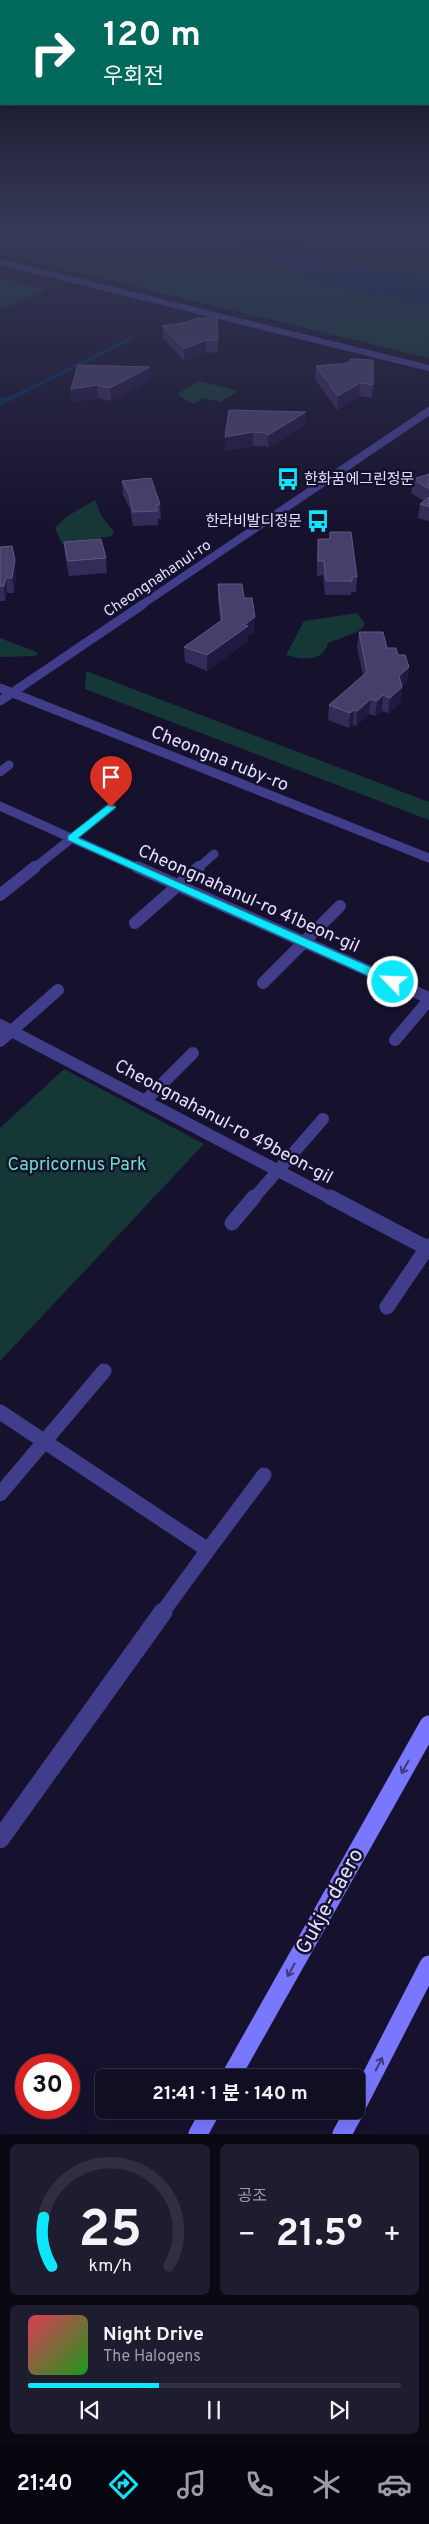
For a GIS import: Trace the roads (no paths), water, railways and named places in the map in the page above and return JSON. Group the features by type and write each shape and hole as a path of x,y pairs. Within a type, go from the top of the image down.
{"main road":[{"name":"Gukje-daero","path":"235,2069 429,1725"},
{"path":"365,2091 429,1965"},
{"path":"198,2134 206,2119"},
{"path":"342,2134 350,2119"}],"street":[{"path":"274,330 429,368"},
{"name":"Cheongnahanul-ro","path":"0,701 429,411"},
{"name":"Cheongna ruby-ro","path":"0,688 429,858"},
{"path":"0,772 9,765"},
{"name":"Cheongnahanul-ro 41beon-gil","path":"0,806 429,999"},
{"path":"0,895 111,807"},
{"path":"135,923 214,854"},
{"path":"263,983 340,906"},
{"path":"0,1041 6,1028 58,990"},
{"path":"395,1040 429,999"},
{"name":"Cheongnahanul-ro 49beon-gil","path":"6,1028 428,1247"},
{"path":"145,1101 193,1053"},
{"path":"232,1223 323,1119"},
{"path":"387,1308 428,1247"},
{"path":"0,1494 104,1371"},
{"path":"0,1412 208,1550"},
{"path":"0,1839 264,1475"}],"water":[{"path":"131,336 136,338 0,406 0,396 7,398"}],"place":[{"name":"한화꿈에그린정문","path":"288,479"},
{"name":"한라비발디정문","path":"318,521"}],"park label":[{"name":"Capricornus Park","path":"77,1164"}]}
